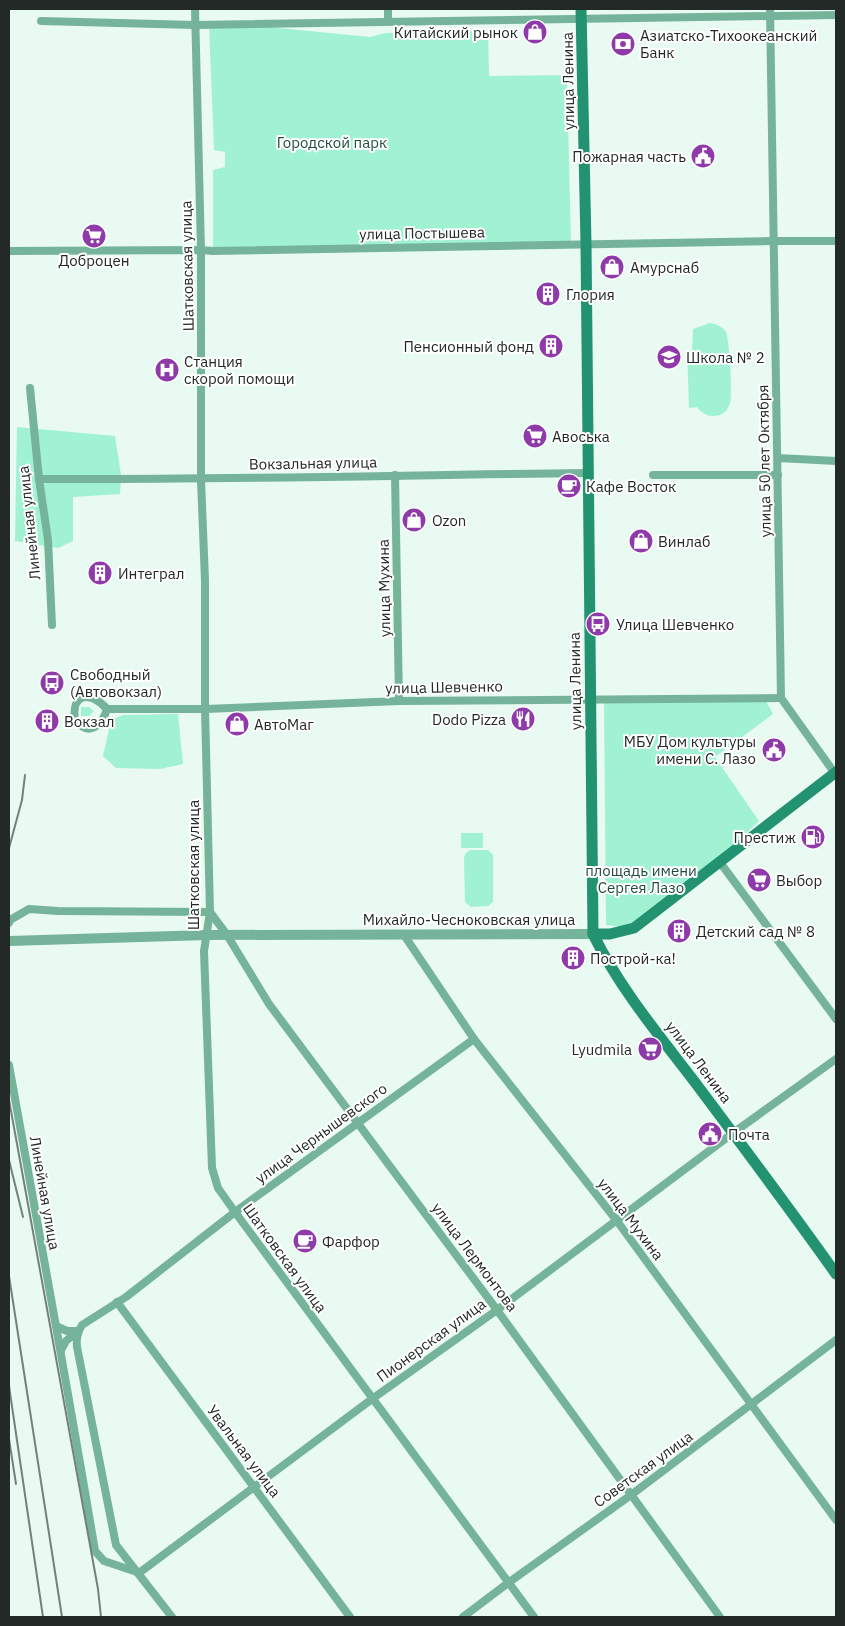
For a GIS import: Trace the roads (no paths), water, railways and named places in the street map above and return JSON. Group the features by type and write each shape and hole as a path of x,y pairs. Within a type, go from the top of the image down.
{"main road":[{"name":"улица Ленина","path":"582,14 593,934 606,960 647,1019 836,1274"},
{"name":"Михайло-Чесноковская улица","path":"593,934 610,934 634,928 836,773"}],"street":[{"name":"Шатковская улица","path":"195,9 201,250 201,480 210,912 204,951 212,1168 218,1188 235,1212 534,1617"},
{"path":"388,9 388,21"},
{"path":"41,21 195,25 582,14 770,12 836,15"},
{"name":"улица 50 лет Октября","path":"770,12 781,698"},
{"name":"улица Постышева","path":"9,251 213,251 836,241"},
{"name":"Линейная улица","path":"30,388 39,479 48,540 52,625"},
{"path":"778,458 836,461"},
{"name":"Вокзальная улица","path":"39,479 201,480 587,473"},
{"name":"улица Мухина","path":"395,475 399,701"},
{"path":"653,475 778,475"},
{"path":"84,696 101,702 107,709 102,723 97,727 88,728 75,720 75,705 78,699 84,696"},
{"path":"781,698 836,773"},
{"name":"улица Шевченко","path":"107,709 205,709 399,701 781,698"},
{"path":"719,861 836,1018"},
{"path":"9,923 10,920 30,909 58,911 210,912"},
{"name":"улица Лермонтова","path":"210,912 227,935 269,1004 497,1310 720,1617"},
{"name":"Михайло-Чесноковская улица","path":"9,941 207,935 593,934"},
{"name":"улица Мухина","path":"404,935 474,1039 617,1221 836,1520"},
{"name":"улица Чернышевского","path":"61,1350 66,1341 82,1326 126,1297 235,1212 474,1039"},
{"name":"Пионерская улица","path":"139,1573 372,1399 497,1310 733,1133 836,1059"},
{"name":"Линейная улица","path":"9,1065 96,1551 104,1561 139,1573"},
{"name":"Увальная улица","path":"117,1302 350,1617"},
{"path":"56,1326 67,1331 78,1331 77,1347 116,1545 172,1617"},
{"name":"Советская улица","path":"463,1617 631,1495 836,1340"}],"railway":[{"path":"9,848 22,800 25,775"},
{"path":"9,1100 98,1589 101,1617"},
{"path":"9,1160 23,1217"},
{"path":"9,1276 62,1617"},
{"path":"9,1386 43,1617"},
{"path":"9,1439 16,1484"}],"place":[{"name":"Китайский рынок","path":"535,32"},
{"name":"Азиатско-Тихоокеанский Банк","path":"623,44"},
{"name":"Пожарная часть","path":"703,156"},
{"name":"Доброцен","path":"94,236"},
{"name":"Амурснаб","path":"612,267"},
{"name":"Глория","path":"548,294"},
{"name":"Пенсионный фонд","path":"551,346"},
{"name":"Школа № 2","path":"669,357"},
{"name":"Станция скорой помощи","path":"167,370"},
{"name":"Авоська","path":"535,436"},
{"name":"Кафе Восток","path":"569,486"},
{"name":"Ozon","path":"414,520"},
{"name":"Винлаб","path":"641,541"},
{"name":"Интеграл","path":"100,573"},
{"name":"Улица Шевченко","path":"598,624"},
{"name":"Свободный (Автовокзал)","path":"52,683"},
{"name":"Dodo Pizza","path":"523,719"},
{"name":"Вокзал","path":"47,721"},
{"name":"АвтоМаг","path":"237,724"},
{"name":"МБУ Дом культуры имени С. Лазо","path":"774,750"},
{"name":"Престиж","path":"813,837"},
{"name":"Выбор","path":"759,880"},
{"name":"Детский сад № 8","path":"679,931"},
{"name":"Построй-ка!","path":"573,958"},
{"name":"Lyudmila","path":"650,1049"},
{"name":"Почта","path":"710,1134"},
{"name":"Фарфор","path":"305,1241"}],"park label":[{"name":"Городской парк","path":"332,142"},
{"name":"площадь имени Сергея Лазо","path":"641,878"}]}
